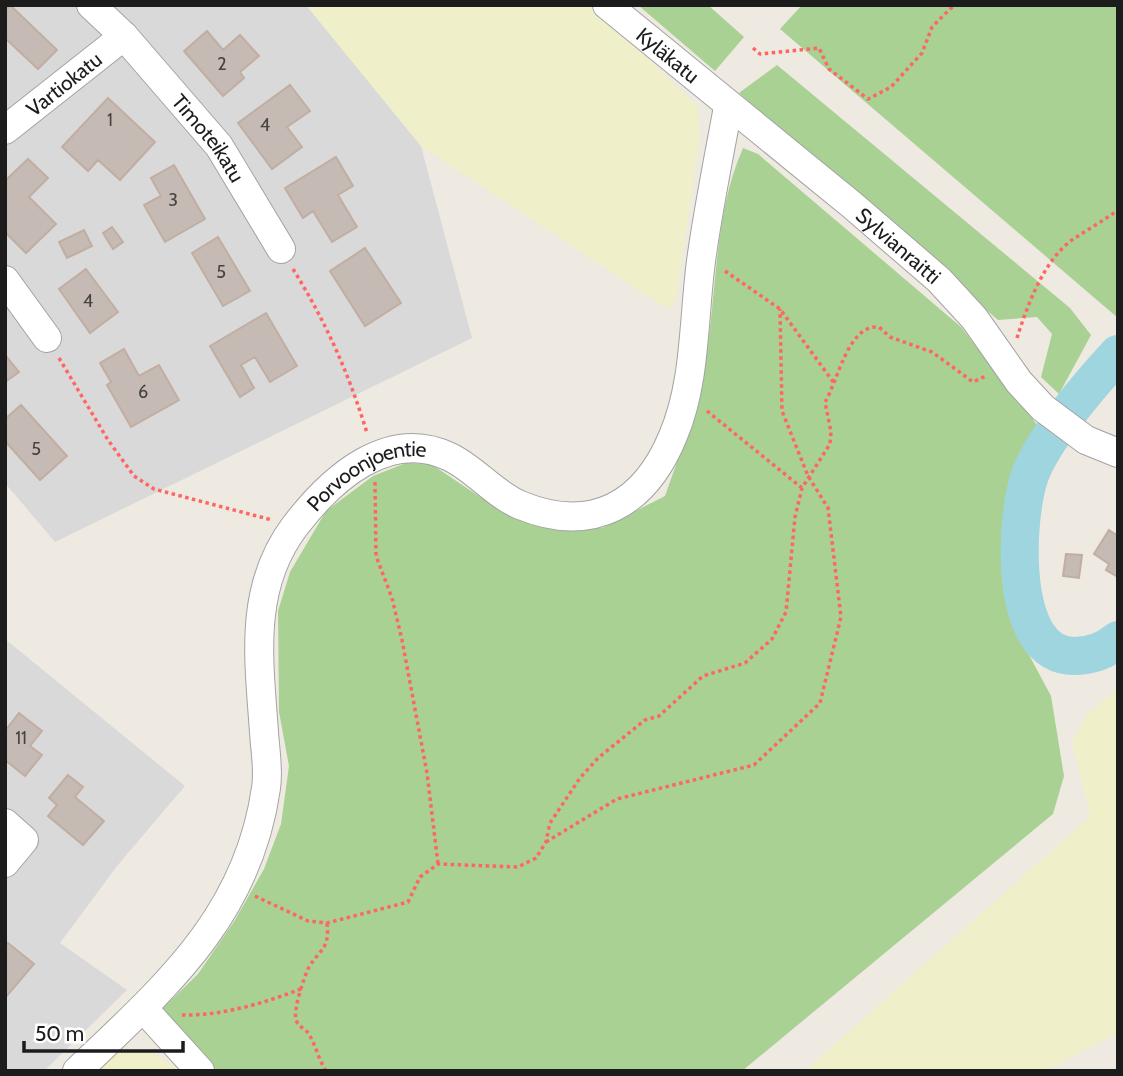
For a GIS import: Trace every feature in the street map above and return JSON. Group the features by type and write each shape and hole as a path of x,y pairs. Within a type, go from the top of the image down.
{"street":[{"name":"Timoteikatu","path":"91,5 124,36 219,146 281,249"},
{"name":"Kyläkatu","path":"607,5 728,107"},
{"name":"Vartiokatu","path":"5,130 124,36"},
{"name":"Porvoonjoentie","path":"76,1071 146,1011 209,933 233,891 259,825 267,784 257,667 261,609 271,569 294,527 340,477 374,455 402,448 425,449 451,457 519,505 554,514 592,515 628,501 652,479 674,435 686,394 701,255 728,107"},
{"name":"Sylvianraitti","path":"728,107 852,205 939,280 974,318 1043,408 1086,440 1118,453"},
{"path":"5,281 47,338"},
{"path":"5,823 24,840 5,863"},
{"path":"146,1011 200,1071"}],"path":[{"path":"753,48 760,54 819,48 829,69 868,99 891,86 922,53 932,27 954,5"},
{"path":"233,891 268,901 308,921 327,923 408,902 421,877 438,864 518,867 536,858 546,842 550,822 580,778 598,758 645,720 659,716 678,702 703,676 745,663 772,639 786,612 795,517 802,488 830,444 831,432 824,405 843,354 863,330 875,326 890,337 932,352 973,382 981,380 1003,359 1017,338 1027,304 1041,277 1071,241 1118,210"},
{"path":"281,249 322,316 349,375 374,455 376,556 392,598 402,640 427,773 438,864"},
{"path":"701,255 780,309 834,383"},
{"path":"546,842 617,799 754,765 820,703 841,617 828,508 808,476 782,411 780,309"},
{"path":"47,338 108,440 134,476 154,489 294,527"},
{"path":"686,394 802,488"},
{"path":"327,923 328,934 324,949 308,970 295,1007 295,1017 300,1027 309,1032 327,1071"},
{"path":"146,1011 198,1016 270,1001 302,989"}],"shaded area":[{"path":"5,5 306,5 421,146 472,338 55,542 5,483"},
{"path":"5,639 185,786 117,866 60,943 127,990 44,1071 5,1071"}],"green space":[{"path":"306,5 591,5 698,107 700,137 676,298 672,308 659,304 421,146"},
{"path":"638,5 708,5 744,37 715,71"},
{"path":"802,5 1118,5 1118,318 780,29"},
{"path":"777,65 1070,308 1091,335 1059,394 1041,377 1052,334 1037,317 998,320 739,93"},
{"path":"743,148 758,154 961,327 1041,430 1017,473 1004,536 1028,653 1051,696 1064,776 1053,814 742,1071 214,1071 159,1012 198,974 235,920 264,869 281,824 289,766 279,712 278,611 290,572 326,511 373,476 406,463 431,464 483,499 559,528 602,528 665,496 700,389 708,345 721,230 733,175"},
{"path":"1118,688 1118,1033 1045,1071 805,1071 1090,816 1072,740 1087,714"},
{"path":"151,1051 181,1071 98,1071 118,1052"}],"building":[{"path":"10,5 57,50 38,69 5,38 5,10"},
{"path":"207,31 223,50 240,35 259,56 240,72 244,78 223,96 184,51"},
{"path":"290,85 310,111 287,127 302,147 272,169 238,123"},
{"path":"108,98 155,142 120,180 98,160 88,171 62,147"},
{"path":"336,157 353,186 338,195 357,227 332,242 313,211 303,218 285,188"},
{"path":"28,159 48,178 29,197 56,224 26,253 5,232 5,181"},
{"path":"174,165 205,219 165,242 144,205 161,196 151,178"},
{"path":"112,227 123,242 113,249 103,233"},
{"path":"84,230 92,246 67,258 59,242"},
{"path":"218,237 250,291 223,306 192,253"},
{"path":"365,248 401,303 365,326 330,271"},
{"path":"86,269 118,312 90,333 59,289"},
{"path":"266,313 297,366 270,382 255,357 241,365 254,388 240,397 210,346"},
{"path":"124,349 139,376 159,365 179,400 131,427 107,385 111,382 100,363"},
{"path":"5,355 19,372 5,382"},
{"path":"21,405 67,456 40,480 5,441 5,419"},
{"path":"1109,530 1118,536 1118,577 1106,570 1109,564 1094,554"},
{"path":"1066,554 1082,555 1079,578 1063,576"},
{"path":"19,713 42,731 30,746 42,755 25,776 5,760 5,731"},
{"path":"68,775 83,787 75,797 104,821 83,845 48,816 57,805 49,798"},
{"path":"8,943 34,964 5,998 5,947"}],"waterway":[{"path":"1118,354 1069,412 1036,461 1025,495 1020,551 1021,582 1027,610 1037,634 1052,650 1074,656 1086,655 1103,650 1118,640"}]}
